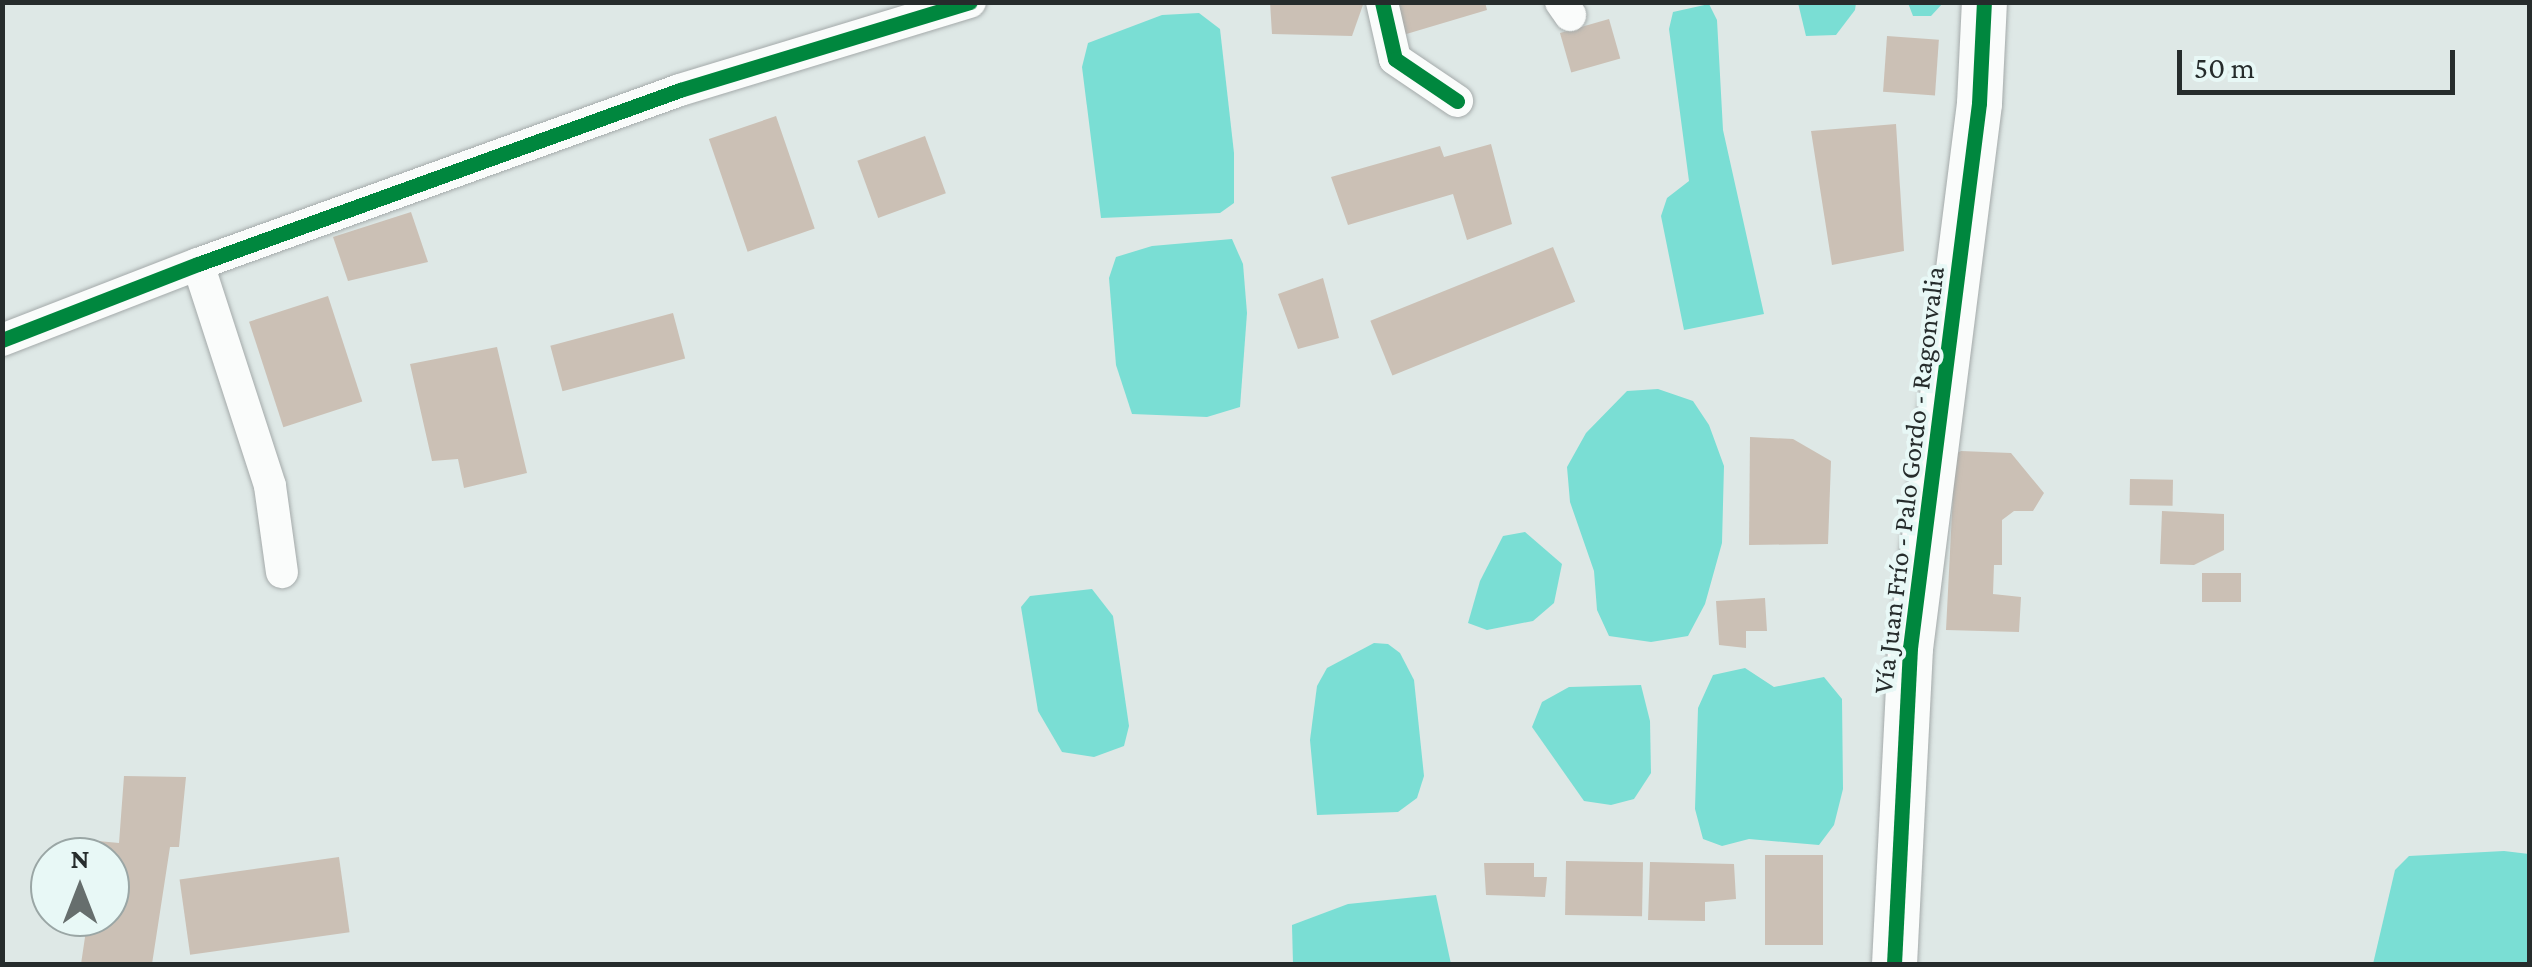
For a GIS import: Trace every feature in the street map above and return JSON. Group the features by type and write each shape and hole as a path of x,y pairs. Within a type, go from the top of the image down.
{"street":[{"path":"2,340 198,264 680,90 970,2"},
{"path":"1382,2 1395,59 1458,101"},
{"name":"Vía Juan Frío - Palo Gordo - Ragonvalia","path":"1894,964 1910,648 1979,103 1984,2"},
{"path":"198,264 270,486 282,572"}],"water":[{"path":"1908,2 1943,3 1931,16 1913,16"},
{"path":"1798,3 1856,3 1836,35 1806,36"},
{"path":"1709,4 1717,20 1723,130 1764,314 1684,330 1661,216 1667,198 1689,181 1669,29 1673,12"},
{"path":"1199,13 1220,29 1234,153 1234,203 1220,213 1101,218 1082,67 1088,43 1162,15"},
{"path":"1232,239 1243,264 1247,313 1240,407 1207,417 1132,414 1116,365 1109,278 1116,257 1152,246"},
{"path":"1658,389 1693,401 1709,425 1724,466 1722,543 1705,604 1688,636 1651,642 1609,636 1597,610 1594,571 1570,502 1567,467 1586,433 1627,391"},
{"path":"1525,532 1562,564 1554,603 1533,621 1487,630 1468,623 1480,581 1503,536"},
{"path":"1092,589 1113,616 1129,726 1124,746 1094,757 1062,752 1038,711 1021,607 1030,596"},
{"path":"1374,643 1388,644 1400,653 1414,680 1424,776 1417,798 1398,812 1317,815 1310,740 1317,686 1327,668"},
{"path":"1745,668 1774,687 1824,677 1842,699 1843,789 1834,825 1819,845 1749,839 1722,846 1703,839 1695,809 1698,708 1713,675"},
{"path":"1641,685 1650,721 1651,773 1634,799 1611,805 1584,801 1532,727 1542,702 1569,687"},
{"path":"2504,851 2529,854 2529,964 2373,964 2395,870 2409,856"},
{"path":"1436,895 1451,964 1293,964 1292,925 1348,904"}],"building":[{"path":"1270,2 1364,2 1352,36 1272,34"},
{"path":"1392,2 1485,2 1487,10 1403,35"},
{"path":"1609,19 1620,58 1571,72 1560,33"},
{"path":"1887,36 1939,40 1935,95 1883,92"},
{"path":"776,116 815,229 748,252 709,139"},
{"path":"1896,124 1904,251 1832,265 1811,131"},
{"path":"925,136 946,193 878,218 857,161"},
{"path":"1491,144 1512,224 1467,240 1453,194 1348,225 1331,177 1440,146 1444,157"},
{"path":"411,212 428,262 348,281 333,237"},
{"path":"1553,247 1575,302 1392,376 1370,321"},
{"path":"1323,278 1339,338 1298,349 1278,294"},
{"path":"328,296 362,402 283,427 249,322"},
{"path":"673,313 685,358 562,391 550,346"},
{"path":"497,347 527,473 464,488 458,459 432,461 410,364"},
{"path":"1750,437 1793,439 1831,461 1828,544 1749,545"},
{"path":"2011,453 2044,493 2033,511 2014,511 2002,520 2002,565 1994,565 1993,594 2021,597 2019,632 1946,630 1955,454"},
{"path":"2130,479 2173,480 2173,506 2130,505"},
{"path":"2162,511 2224,514 2224,550 2194,565 2160,564"},
{"path":"2202,573 2241,573 2241,602 2202,602"},
{"path":"1765,598 1767,631 1746,631 1746,648 1719,645 1716,601"},
{"path":"124,776 186,777 179,847 170,847 152,964 81,964 85,937 130,937 130,837 119,837"},
{"path":"1765,855 1823,855 1823,945 1765,945"},
{"path":"339,857 350,932 190,955 180,879"},
{"path":"1566,861 1643,862 1642,916 1565,915"},
{"path":"1650,862 1734,864 1736,899 1705,902 1705,921 1648,920"},
{"path":"1484,863 1534,863 1534,877 1547,877 1545,897 1486,895"}],"cycle path":[{"path":"2,340 198,264 680,90 970,2"},
{"path":"1382,2 1395,59 1457,101"},
{"path":"1894,964 1910,648 1979,103 1984,2"}]}
